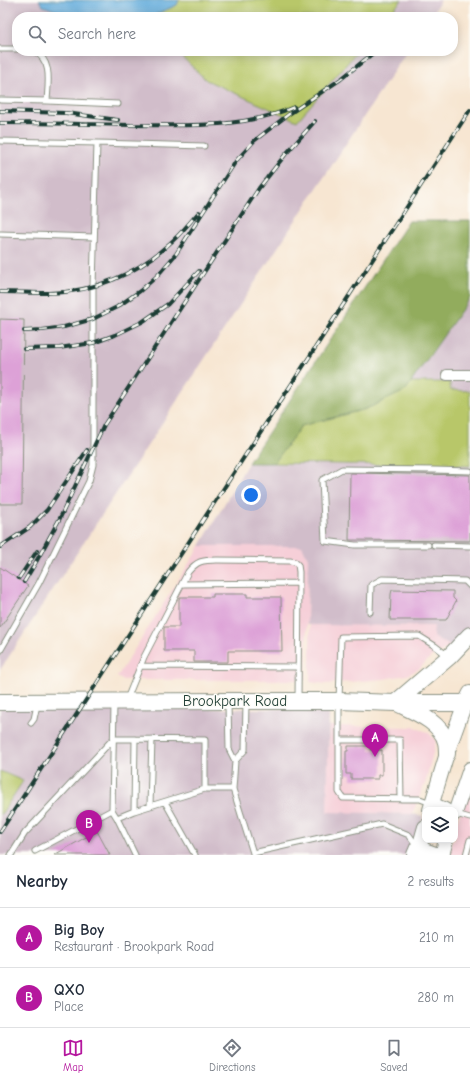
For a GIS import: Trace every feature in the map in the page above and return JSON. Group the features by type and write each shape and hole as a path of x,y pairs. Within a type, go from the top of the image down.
{"main road":[{"path":"447,754 446,742 441,731 426,718 395,702 449,657 470,635"},
{"path":"431,807 447,754 468,700"},
{"name":"Brookpark Road","path":"0,702 395,702 468,700"},
{"path":"458,807 469,777"},
{"path":"422,837 417,853 438,855"},
{"path":"442,855 445,843"}],"street":[{"path":"446,375 470,375"}],"lane":[{"path":"0,49 12,49"},
{"path":"42,56 48,72 47,101"},
{"path":"0,100 118,104"},
{"path":"0,141 204,146"},
{"path":"0,650 39,583 89,481 93,465 94,237 97,143"},
{"path":"0,234 94,237"},
{"path":"470,471 342,469 322,480 324,541 355,545 470,546"},
{"path":"135,855 112,810 113,739 120,701 140,666 188,572 194,565 200,561 211,560 290,561 295,562 298,565 298,701"},
{"path":"370,612 371,585 382,579 464,581 470,586"},
{"path":"182,584 299,583"},
{"path":"431,807 420,799 343,798 339,792 341,637 419,636 436,646 449,657"},
{"path":"140,666 298,667"},
{"path":"228,701 229,749 235,761 233,789 253,854 382,824 409,835 417,853"},
{"path":"235,761 245,750 246,701"},
{"path":"31,723 34,719 38,702"},
{"path":"11,855 25,833 113,739 205,740 205,790"},
{"path":"134,811 136,739"},
{"path":"150,806 152,739"},
{"path":"339,740 400,740 400,799"},
{"path":"117,818 134,811 205,790 233,789"},
{"path":"165,802 196,855"},
{"path":"35,851 112,810"},
{"path":"458,815 470,818"},
{"path":"466,855 470,840"}],"shaded area":[{"path":"0,0 441,0 433,12 12,12 12,56 404,56 0,670"},
{"path":"470,298 470,391 450,390 450,382 411,382"},
{"path":"248,463 470,466 470,629 452,646 433,637 434,626 307,625 308,558 302,546 200,546"},
{"path":"200,546 302,546 308,558 306,680 122,680 117,677"},
{"path":"310,624 434,626 452,646 432,656 419,669 407,675 384,679 326,684 310,682"},
{"path":"0,708 329,709 327,812 412,814 422,816 422,820 414,855 0,855 0,816 23,781 0,771"},
{"path":"329,726 413,727 428,732 436,741 426,781 412,814 326,813"},
{"path":"470,787 470,855 448,855 451,843 458,843 458,818"}],"green space":[{"path":"179,0 402,0 391,12 161,12 177,5"},
{"path":"181,56 354,56 297,121 206,80"},
{"path":"409,221 470,221 470,298 405,391 366,409 301,426 274,463 248,463"},
{"path":"411,382 450,382 450,390 470,391 470,466 274,463 301,426 366,409 405,391"},
{"path":"0,771 23,781 0,816"}],"water":[{"path":"39,0 179,0 177,5 161,12 60,12 43,6"}],"building":[{"path":"0,319 24,320 22,504 0,504"},
{"path":"350,473 470,475 470,541 349,540"},
{"path":"0,567 28,586 0,628"},
{"path":"392,590 453,591 453,598 456,601 446,620 390,620"},
{"path":"213,594 247,594 247,597 281,597 282,651 228,651 228,662 194,662 194,651 164,651 164,627 179,627 180,597 213,597"},
{"path":"348,746 370,746 370,750 382,750 382,775 378,775 378,779 351,779 351,774 346,774 346,751 348,751"},
{"path":"97,831 110,855 54,855"}],"railway":[{"path":"24,331 64,327 93,319 117,307 140,291 157,276 176,254 236,161 254,141 289,114 341,79 370,56"},
{"path":"0,123 214,124 254,119 294,107"},
{"path":"0,832 470,110"},
{"path":"0,111 66,113 118,120"},
{"path":"24,582 60,518 104,425 259,188 285,155 315,121"},
{"path":"0,292 66,292 98,285 114,279 157,255 177,237 199,212"},
{"path":"24,349 59,348 93,343 115,335 142,322 168,304 199,271"},
{"path":"0,547 30,527 47,510 87,450"},
{"path":"19,578 37,551"}],"place":[{"name":"Big Boy","path":"375,757"},
{"name":"QXO","path":"89,843"}]}
